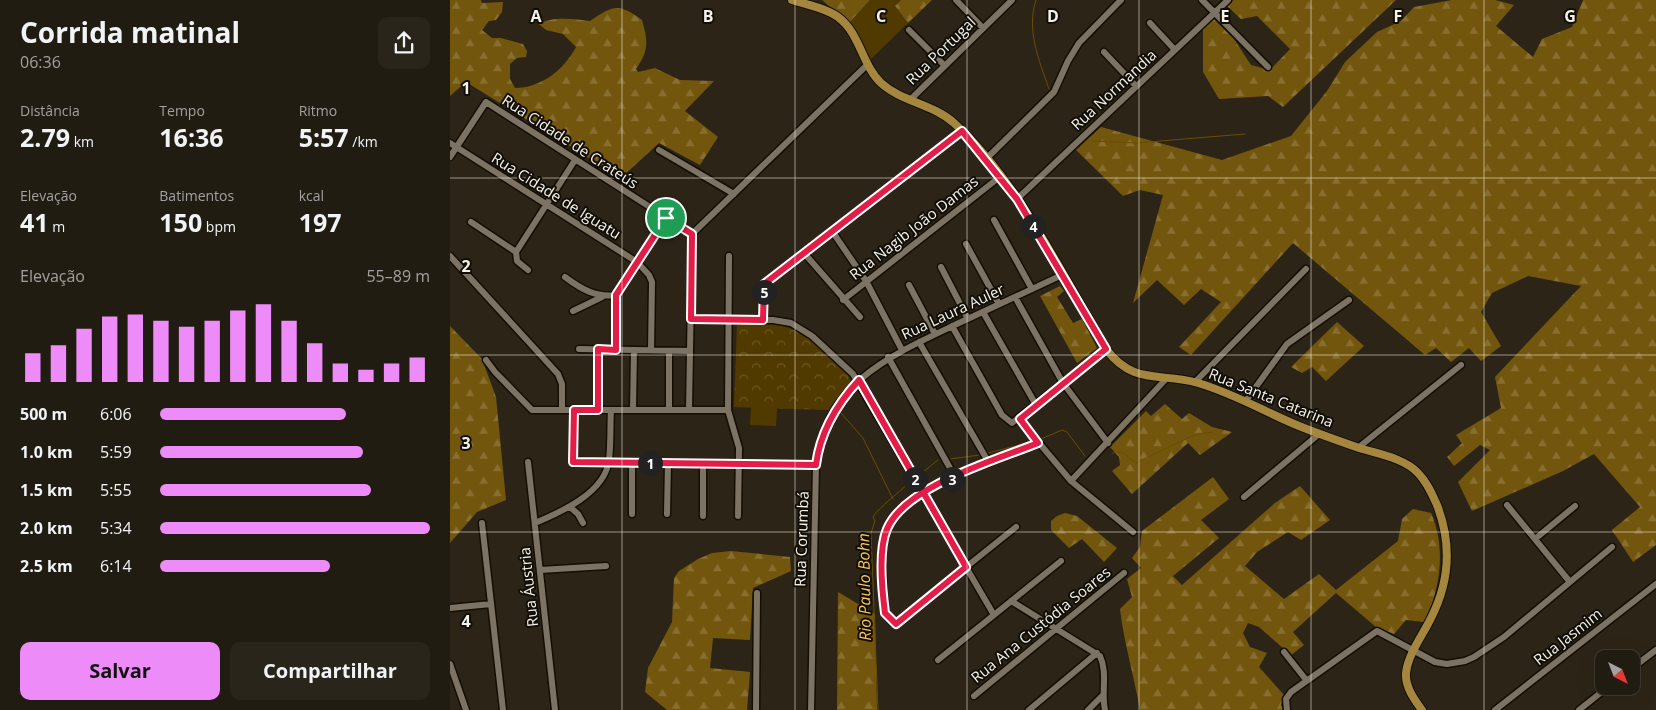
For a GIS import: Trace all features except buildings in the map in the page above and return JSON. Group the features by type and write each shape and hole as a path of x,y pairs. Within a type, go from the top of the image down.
{"main road":[{"name":"Rua Santa Catarina","path":"792,0 829,12 840,18 849,27 867,64 887,88 944,115 962,131 1001,176 1017,199 1106,349 1119,364 1134,373 1165,380 1195,382 1319,434 1401,462 1418,472 1430,490 1444,525 1448,563 1443,590 1436,608 1406,670 1406,680 1411,694 1422,710"}],"street":[{"path":"956,0 983,28"},
{"name":"Rua Portugal","path":"910,100 1012,0"},
{"path":"986,159 1054,92 1076,48 1121,0"},
{"path":"1202,0 1268,67"},
{"name":"Rua Normandia","path":"1017,199 1228,0"},
{"path":"1150,23 1175,50"},
{"path":"909,30 945,66"},
{"path":"1104,52 1136,86"},
{"path":"689,410 692,234 867,64"},
{"name":"Rua Cidade de Crateús","path":"456,147 486,102 692,234"},
{"path":"763,320 764,284 962,131"},
{"name":"Rua Cidade de Iguatu","path":"450,144 637,262 646,271 652,287 651,350"},
{"path":"450,157 456,147"},
{"path":"658,150 734,194"},
{"path":"528,270 517,261 516,252 575,160"},
{"name":"Rua Nagib João Damas","path":"843,300 1001,176"},
{"path":"616,350 616,295 666,218"},
{"path":"994,220 1032,289"},
{"path":"471,222 516,252"},
{"path":"832,231 866,281 902,350"},
{"path":"966,244 999,304"},
{"path":"804,253 843,300 860,317"},
{"path":"450,256 558,374 562,384 562,409"},
{"path":"729,256 728,410 737,441 739,464 738,516"},
{"path":"941,267 968,319"},
{"path":"1195,382 1306,269"},
{"name":"Rua Laura Auler","path":"859,380 888,357 1062,275"},
{"path":"566,276 580,287 602,297"},
{"path":"909,285 935,334"},
{"path":"573,311 602,297 616,295"},
{"path":"1015,297 1063,383 1108,443"},
{"path":"1245,402 1287,344 1349,300"},
{"path":"983,312 1036,405"},
{"path":"691,319 783,321 804,330 859,380 994,615"},
{"path":"952,326 1002,415 1012,423 1020,419 1106,349"},
{"path":"919,342 989,463"},
{"path":"579,349 690,351"},
{"path":"598,349 598,410"},
{"path":"633,410 634,350"},
{"path":"668,410 669,350"},
{"path":"888,357 955,477"},
{"path":"486,360 495,372 532,410 728,410"},
{"path":"1359,448 1461,365"},
{"name":"Rua Corumbá","path":"811,710 816,465 821,443 833,414 859,380"},
{"path":"1071,481 1165,380"},
{"path":"574,410 573,462 816,465"},
{"path":"535,523 570,508 594,487 609,462 610,410"},
{"path":"1020,419 1071,481 1133,532"},
{"path":"1244,497 1319,434"},
{"path":"1016,527 896,624 885,613 884,541 888,528 897,514 922,492 1038,443"},
{"name":"Rua Áustria","path":"528,462 554,710"},
{"path":"632,462 632,514"},
{"path":"668,463 668,514"},
{"path":"703,463 703,516"},
{"path":"1507,505 1570,582"},
{"path":"1535,539 1575,506"},
{"path":"570,508 578,514 582,523"},
{"path":"482,523 504,710"},
{"path":"1287,710 1287,696 1377,631 1435,662 1447,664 1474,658 1504,637 1612,547"},
{"path":"938,660 1061,561"},
{"path":"540,570 606,566"},
{"name":"Rua Ana Custódia Soares","path":"974,696 1124,573"},
{"name":"Rua Jasmim","path":"1495,710 1656,584"},
{"path":"756,710 757,593"},
{"path":"1011,601 1097,653 1104,665 1102,695 1105,710"},
{"path":"450,608 491,604"},
{"path":"1640,662 1656,650"},
{"path":"1284,652 1307,681"},
{"path":"1029,710 1097,653"},
{"path":"450,664 466,710"},
{"path":"1088,710 1102,695"},
{"path":"1579,710 1598,695"}],"green space":[{"path":"450,0 481,0 482,3 503,2 502,12 496,20 489,21 482,30 492,38 501,38 523,44 527,51 526,57 517,58 510,64 510,79 515,88 534,85 551,76 565,63 576,47 563,34 546,30 539,24 544,21 557,19 590,21 616,8 627,11 642,20 645,34 646,46 636,69 638,72 655,68 680,80 714,81 685,111 718,137 700,165 659,143 621,178 466,82 450,96"},
{"path":"822,0 870,0 849,23"},
{"path":"870,0 901,0 895,6 908,23 870,60 849,23"},
{"path":"901,0 932,0 908,23 895,6"},
{"path":"1233,0 1396,0 1283,107 1268,96 1219,99 1203,72 1203,28 1214,19 1234,39 1251,65 1270,70 1290,49 1257,16 1241,19 1227,6"},
{"path":"1452,0 1495,0 1514,5 1496,26 1533,57 1542,39 1572,27 1583,0 1656,0 1656,545 1633,562 1612,530 1640,507 1594,454 1563,471 1472,511 1458,482 1490,450 1480,445 1454,466 1447,457 1462,443 1456,435 1501,408 1495,377 1581,286 1528,276 1492,293 1481,312 1501,346 1481,361 1469,348 1451,362 1436,348 1425,355 1293,243 1191,355 1179,347 1221,302 1201,289 1184,305 1157,280 1133,303 1163,195 1140,190 1123,196 1076,150 1101,127 1222,160 1291,136 1327,91 1345,62 1377,32 1401,21 1414,7"},
{"path":"1060,286 1064,291 1057,297 1073,323 1082,319 1097,348 1077,363 1040,296"},
{"path":"1337,322 1364,346 1326,381 1312,367 1302,373 1291,367"},
{"path":"737,323 776,324 802,332 849,376 850,382 828,410 734,407"},
{"path":"450,326 482,359 496,397 506,500 477,512 450,543"},
{"path":"1165,404 1182,419 1189,413 1212,427 1232,432 1200,455 1188,443 1132,494 1112,471 1120,465 1119,457 1110,447 1146,411 1151,416"},
{"path":"751,407 777,408 776,426 750,425"},
{"path":"1213,477 1229,499 1201,520 1219,538 1173,576 1182,585 1275,503 1300,486 1330,520 1301,540 1288,532 1257,552 1245,566 1284,599 1319,574 1336,590 1398,541 1402,519 1413,509 1431,513 1436,526 1440,554 1438,582 1424,622 1406,620 1394,634 1376,627 1336,593 1293,632 1304,645 1291,655 1259,627 1248,623 1243,633 1250,647 1267,653 1259,667 1284,695 1281,705 1283,710 1140,710 1120,609 1132,597 1127,579 1141,568 1132,558 1140,547 1142,531"},
{"path":"1065,513 1077,516 1117,548 1104,562 1082,539 1069,548 1051,530 1051,521"},
{"path":"731,551 790,557 791,571 753,588 750,640 713,638 710,668 750,672 747,710 667,710 645,692 648,668 672,622 674,578 679,571 698,559 712,553"},
{"path":"838,592 875,614 877,710 837,710"}],"waterway":[{"path":"1036,0 1032,22 1033,34 1049,89"},
{"path":"1092,141 1136,143 1245,134"},
{"path":"841,413 863,438 893,499"},
{"name":"Rio Paulo Bohn","path":"1041,439 1062,430 1067,432 1085,456"},
{"name":"Rio Paulo Bohn","path":"1113,453 1122,452 1136,463 1196,434 1213,432"},
{"name":"Rio Paulo Bohn","path":"988,453 1031,442"},
{"name":"Rio Paulo Bohn","path":"950,459 980,455"},
{"name":"Rio Paulo Bohn","path":"918,476 938,460"},
{"name":"Rio Paulo Bohn","path":"878,710 871,533 875,521 873,517 911,481"}],"route":[{"path":"666,218 616,295 616,350 598,349 598,410 574,410 573,462 816,465 826,427 840,402 859,380 922,492 966,567 896,624 887,618 884,607 882,558 886,534 891,521 906,504 922,492 1038,443 1020,419 1106,349 1017,199 1001,176 962,131 764,284 763,320 691,319 692,234 666,218"}]}
